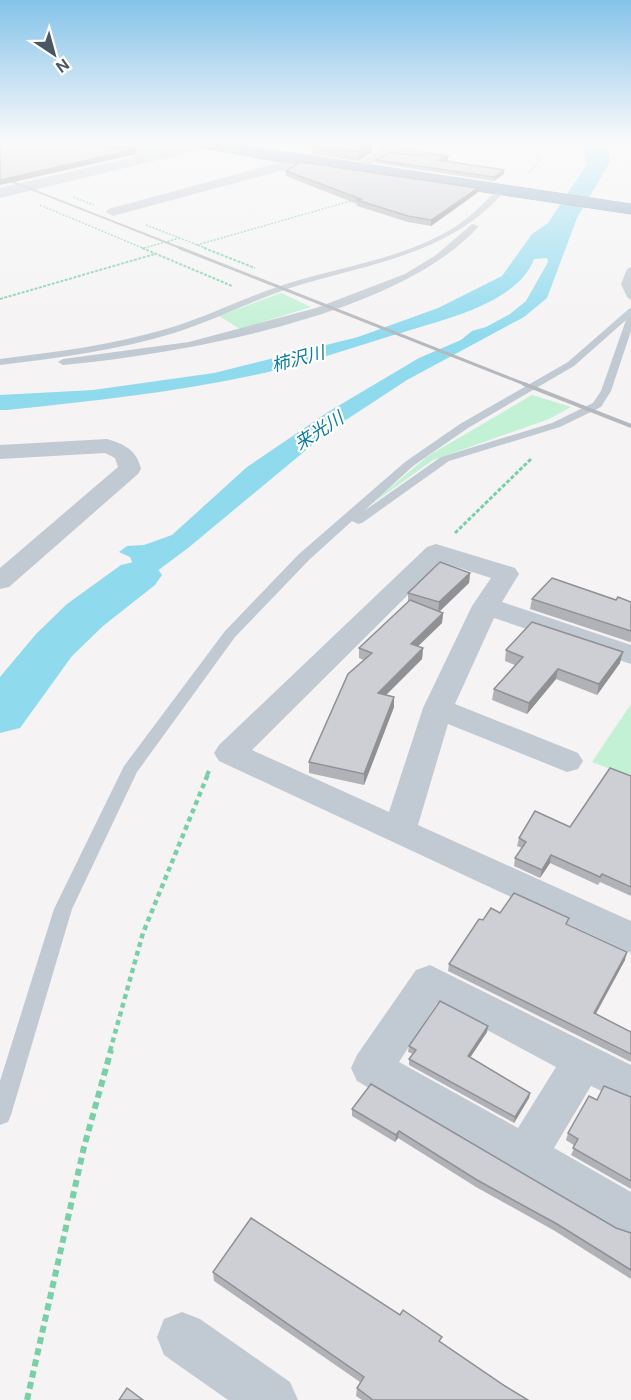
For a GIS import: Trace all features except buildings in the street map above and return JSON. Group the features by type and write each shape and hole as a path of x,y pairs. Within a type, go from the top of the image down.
{"highway":[{"path":"598,206 631,211"}],"street":[{"path":"113,212 135,206"},
{"path":"0,452 107,446 122,451 128,459 130,469 117,483 0,581"},
{"path":"399,832 438,708 486,606 506,574 436,552 230,753 399,832 631,938"},
{"path":"486,606 631,655"},
{"path":"438,708 567,760"},
{"path":"631,1086 430,981 372,1068 631,1217"},
{"path":"525,1156 582,1061"},
{"path":"182,1337 272,1400"}],"lane":[{"path":"0,362 56,355 172,331 291,286 393,259 459,230 488,206"},
{"path":"0,367 86,360 197,341 276,322 347,299 399,280 431,261 460,241 485,217 488,206"},
{"path":"631,269 626,284 631,297"},
{"path":"0,1115 63,909 130,770 231,634 304,557 409,464 464,426 571,364 631,310"},
{"path":"304,557 445,459 556,425 597,405 606,391 631,317"}],"path":[{"path":"42,206 232,286"},
{"path":"196,245 331,206"},
{"path":"143,248 180,238"},
{"path":"0,299 155,254"},
{"path":"436,552 532,458"},
{"path":"27,1400 84,1147 143,933 210,770 230,753"}],"green space":[{"path":"281,293 311,307 240,329 219,316"},
{"path":"532,395 571,407 549,419 433,460 366,508 428,456"},
{"path":"631,704 631,777 592,762"}],"water":[{"name":"柿沢川","path":"559,206 584,206 577,218 547,298 524,317 407,380 329,431 188,548 85,625 68,621 119,582 134,567 130,557 119,552 127,546 144,545 172,535 247,467 328,412 419,358 461,340 472,331 486,327 510,314 526,301 548,262 547,258 534,259 525,274 513,287 478,307 282,369 168,391 7,410 0,410 0,395 93,390 214,373 358,337 438,308 502,276 532,234 548,223"}],"waterway":[{"name":"来光川","path":"0,715 54,645 85,615 138,575"}],"railway":[{"path":"75,206 183,249"},
{"path":"180,248 527,385"},
{"path":"524,384 631,426"}]}
